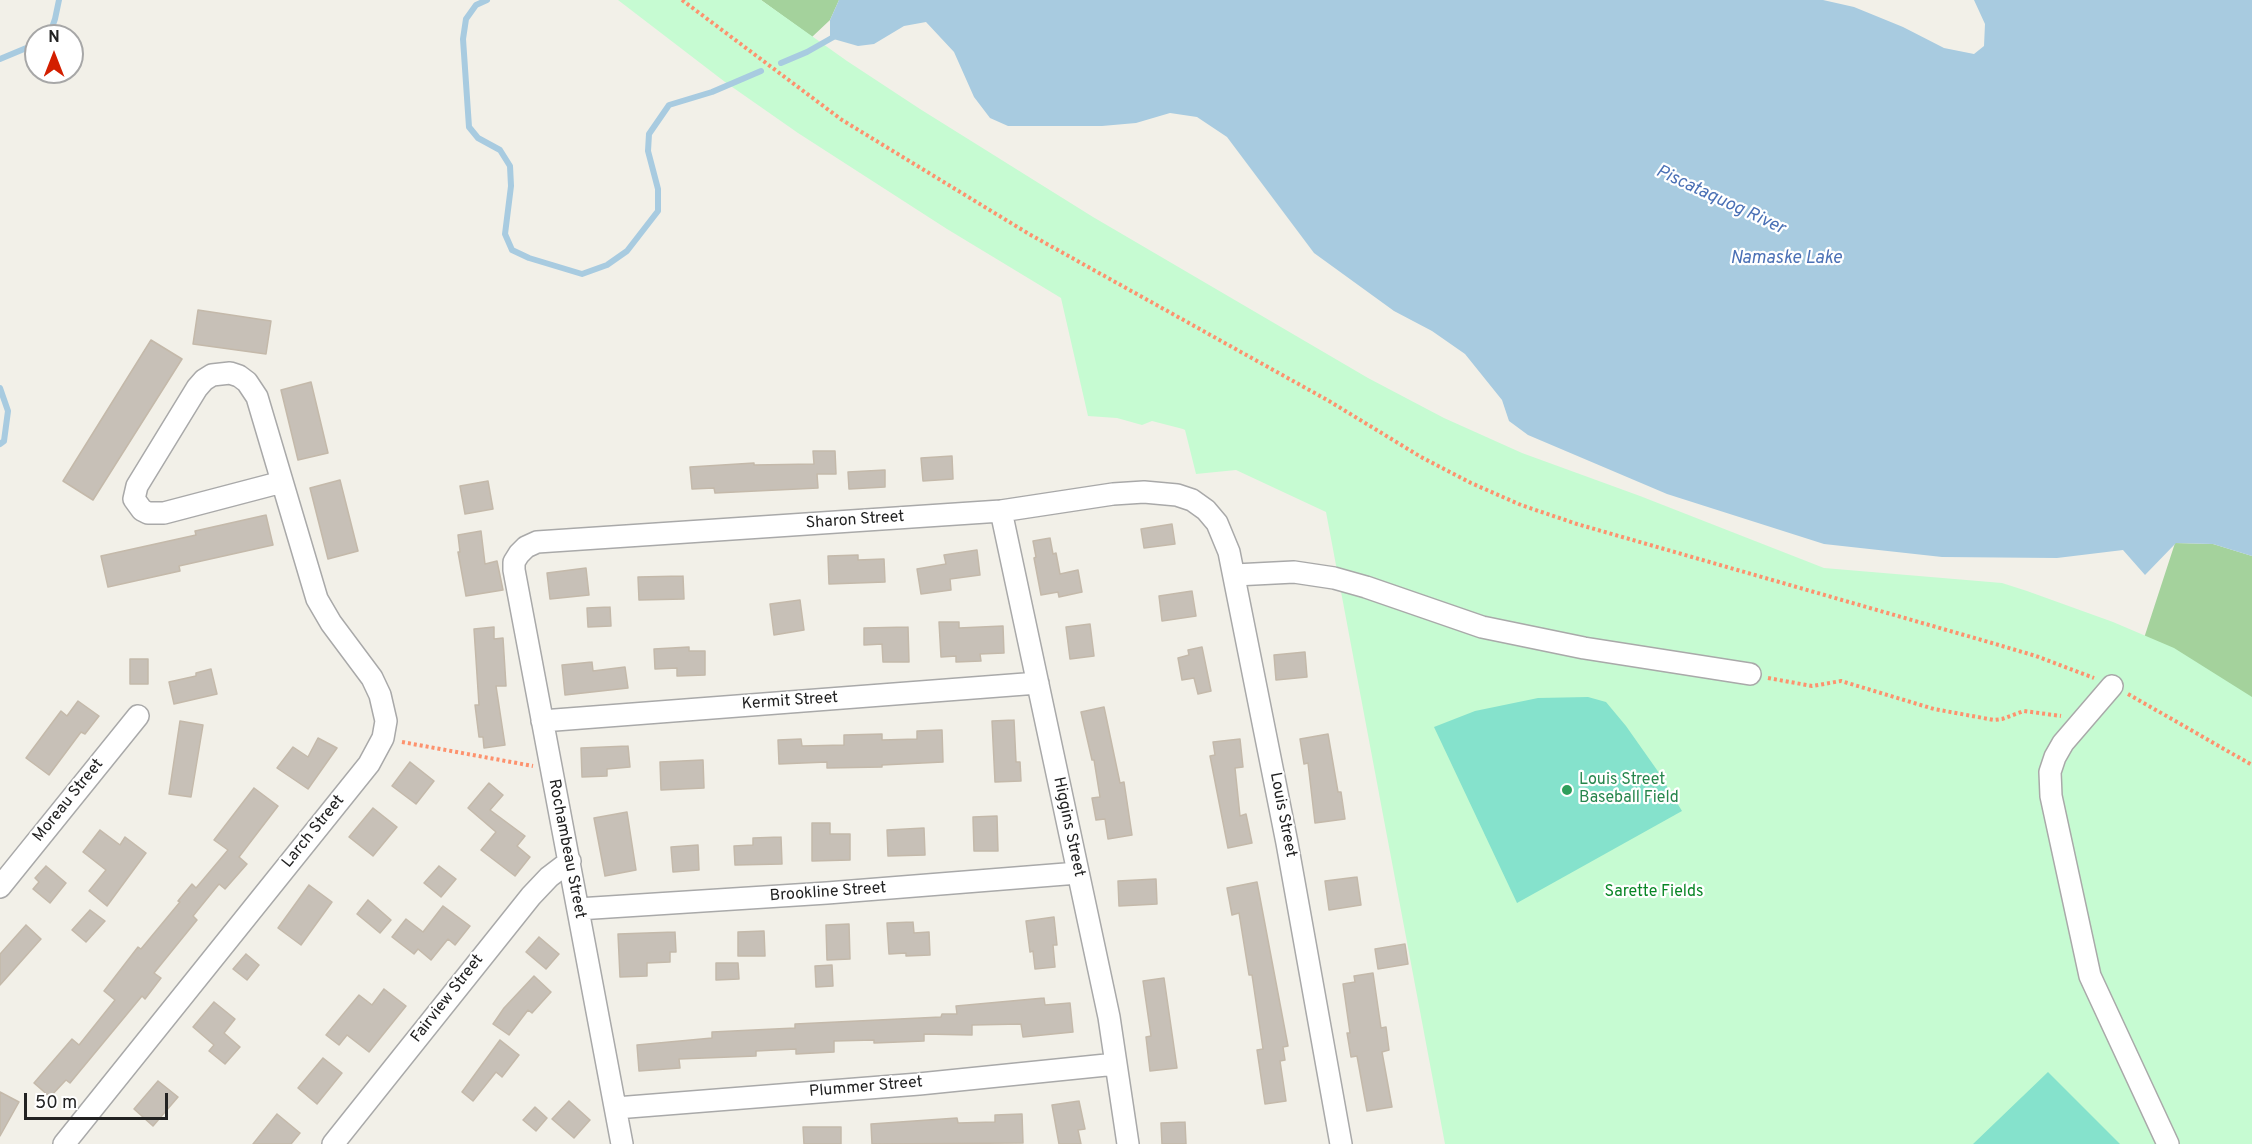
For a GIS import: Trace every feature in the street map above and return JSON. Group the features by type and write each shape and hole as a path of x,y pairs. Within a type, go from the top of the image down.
{"street":[{"name":"Larch Street","path":"64,1144 369,764 383,738 386,721 380,695 372,678 331,623 317,599 257,397 252,387 239,376 221,373 212,375 197,388 137,486 134,499 142,510 148,513 164,513 282,482"},
{"name":"Sharon Street","path":"519,554 526,547 537,542 1000,511 1113,494 1144,492 1177,495 1192,500"},
{"name":"Louis Street","path":"1192,500 1206,510 1217,523 1225,537 1235,574 1287,843 1341,1144"},
{"name":"Higgins Street","path":"1000,511 1078,873 1116,1065 1128,1144"},
{"name":"Rochambeau Street","path":"519,554 514,562 514,570 616,1108 617,1140"},
{"path":"1235,574 1294,572 1334,578 1482,627 1584,648 1750,674"},
{"name":"Kermit Street","path":"542,721 1038,683"},
{"path":"2112,686 2062,743 2050,772 2051,795 2090,976 2168,1144"},
{"name":"Moreau Street","path":"0,887 138,716"},
{"name":"Fairview Street","path":"333,1144 531,896 549,877 570,861"},
{"name":"Brookline Street","path":"578,909 827,893 1078,873"},
{"name":"Plummer Street","path":"616,1108 908,1085 1116,1065"}],"path":[{"path":"682,0 842,120 1029,234 1329,401 1421,458 1471,483 1521,506 1577,524 1992,643 2078,671 2112,686 2252,765"},
{"path":"1750,674 1812,686 1841,681 1934,709 1994,720 2025,711 2045,712 2083,721"},
{"path":"383,738 551,769"}],"green space":[{"name":"Sarette Fields","path":"618,0 761,0 920,109 1093,217 1368,378 1444,418 1522,453 1640,496 1824,568 2002,583 2027,591 2113,622 2174,648 2252,697 2252,1144 1445,1144 1326,512 1236,470 1196,474 1183,429 1152,421 1142,425 1117,418 1088,416 1061,298 947,229 798,133 725,82"},
{"path":"761,0 839,0 830,20 812,37"},
{"path":"2175,543 2213,544 2252,556 2252,1077 2131,678"},
{"name":"Louis Street Baseball Field","path":"1588,697 1606,702 1626,726 1682,811 1517,903 1434,727 1475,711 1538,698"},
{"path":"2048,1072 2120,1144 1973,1144"}],"water":[{"name":"Namaske Lake","path":"839,0 1823,0 1854,7 1903,27 1944,48 1974,54 1984,46 1985,24 1974,0 2252,0 2252,556 2213,544 2176,543 2145,575 2123,550 2057,558 1942,557 1824,544 1667,494 1528,435 1509,421 1502,400 1465,354 1432,331 1394,311 1314,253 1227,137 1197,117 1170,113 1136,123 1102,126 1008,126 990,118 974,97 954,52 926,22 904,26 874,44 858,46 830,38 830,20"}],"building":[{"path":"198,310 271,321 266,354 193,344"},
{"path":"151,340 182,359 93,500 63,481"},
{"path":"311,382 328,453 298,460 281,390"},
{"path":"813,451 835,451 836,474 817,474 818,488 715,493 714,488 692,489 690,467 754,463 754,465 814,464"},
{"path":"952,456 953,479 923,481 921,458"},
{"path":"885,470 885,487 849,489 848,472"},
{"path":"340,480 358,551 328,559 310,488"},
{"path":"488,481 493,509 465,514 460,486"},
{"path":"266,515 273,545 179,566 180,571 108,587 101,556 196,535 195,531"},
{"path":"1172,524 1175,544 1144,548 1141,529"},
{"path":"481,531 485,564 497,561 503,590 466,596 458,552 460,552 458,535"},
{"path":"1050,538 1060,574 1078,570 1082,592 1059,597 1058,592 1041,595 1033,541"},
{"path":"977,550 980,575 950,579 951,590 921,594 917,569 946,564 944,555"},
{"path":"858,555 858,560 884,559 885,582 829,584 828,556"},
{"path":"586,568 589,595 550,599 547,573"},
{"path":"683,576 684,599 639,600 638,577"},
{"path":"1192,591 1196,616 1162,621 1159,596"},
{"path":"800,600 804,630 774,635 770,604"},
{"path":"610,607 611,626 588,627 587,608"},
{"path":"939,622 959,622 959,628 1003,626 1004,653 980,654 981,661 956,662 956,656 941,657"},
{"path":"1090,624 1094,656 1070,659 1066,627"},
{"path":"494,627 494,639 503,638 506,686 496,686 505,745 484,748 483,737 479,737 475,705 479,705 474,629"},
{"path":"908,627 909,662 883,662 882,644 864,645 864,628"},
{"path":"689,647 689,651 705,651 705,675 677,676 677,668 655,669 654,649"},
{"path":"1202,647 1211,691 1198,694 1194,678 1182,680 1178,658 1189,655 1188,650"},
{"path":"1305,652 1307,677 1276,680 1274,655"},
{"path":"130,659 148,659 148,684 130,684"},
{"path":"592,662 593,671 625,667 628,688 565,695 562,665"},
{"path":"211,669 217,694 174,704 169,682 196,676 196,673"},
{"path":"78,701 99,716 85,734 81,732 49,775 26,758 61,711 67,716"},
{"path":"1104,707 1120,783 1124,782 1132,835 1108,839 1105,819 1096,820 1092,798 1100,797 1094,760 1092,760 1081,712"},
{"path":"1014,720 1016,762 1020,762 1021,781 995,782 992,721"},
{"path":"180,721 203,725 191,797 169,794"},
{"path":"942,730 943,762 882,765 882,767 827,768 827,762 779,764 778,740 801,739 802,746 844,745 844,735 882,734 882,740 917,739 917,731"},
{"path":"1328,734 1345,819 1315,823 1308,763 1304,764 1300,739"},
{"path":"318,738 337,748 308,789 277,768 293,747 308,757"},
{"path":"1240,739 1243,767 1235,768 1240,816 1246,814 1252,843 1228,848 1210,756 1215,755 1213,742"},
{"path":"628,746 630,767 607,769 607,776 582,777 581,748"},
{"path":"703,760 704,788 661,790 660,762"},
{"path":"410,762 434,781 416,804 392,786"},
{"path":"489,783 503,795 490,810 525,836 517,846 530,857 515,876 481,850 496,832 468,808"},
{"path":"254,788 278,806 239,857 247,864 225,889 219,884 193,916 197,920 154,973 161,978 145,999 142,996 70,1083 66,1080 50,1097 34,1083 72,1039 79,1045 115,1000 104,991 138,947 141,949 180,902 178,901 192,884 196,888 228,850 214,840"},
{"path":"373,808 397,827 373,856 349,837"},
{"path":"627,812 636,870 605,876 594,818"},
{"path":"997,816 998,851 974,851 973,817"},
{"path":"812,823 830,823 830,834 850,834 850,860 812,861"},
{"path":"924,828 925,855 888,856 887,830"},
{"path":"100,830 120,845 125,837 146,853 107,906 89,891 106,870 83,852"},
{"path":"781,837 782,864 735,865 734,846 753,845 753,838"},
{"path":"698,845 699,870 673,872 671,847"},
{"path":"46,866 66,883 50,903 33,889 39,882 35,878"},
{"path":"439,866 456,879 441,897 424,883"},
{"path":"1357,877 1361,905 1329,910 1325,881"},
{"path":"1156,879 1157,904 1119,906 1118,881"},
{"path":"1257,882 1288,1046 1283,1047 1285,1060 1280,1061 1286,1101 1265,1104 1257,1050 1263,1049 1252,975 1249,975 1239,913 1232,915 1227,888"},
{"path":"309,885 332,902 301,945 278,928"},
{"path":"368,900 391,920 380,933 357,914"},
{"path":"443,906 470,926 455,945 448,939 431,960 418,949 414,954 392,937 406,919 423,932"},
{"path":"90,910 105,921 86,942 72,930"},
{"path":"1054,917 1057,945 1053,945 1055,967 1035,969 1026,921"},
{"path":"913,922 914,933 929,932 930,955 889,954 887,923"},
{"path":"849,924 850,959 827,960 826,925"},
{"path":"26,925 41,939 0,985 0,954"},
{"path":"764,931 765,956 738,956 738,932"},
{"path":"675,932 676,952 670,952 670,962 647,963 647,976 620,977 618,934"},
{"path":"539,937 559,954 546,969 526,952"},
{"path":"1405,944 1408,964 1378,969 1375,949"},
{"path":"246,954 259,965 247,980 233,969"},
{"path":"716,963 738,963 739,979 716,980"},
{"path":"832,965 833,986 816,987 815,966"},
{"path":"1373,973 1381,1028 1386,1027 1389,1050 1382,1052 1392,1107 1367,1111 1357,1056 1351,1057 1343,984 1355,982 1354,976"},
{"path":"534,976 551,992 532,1013 528,1010 509,1035 493,1024 504,1008"},
{"path":"1164,978 1177,1068 1150,1071 1146,1037 1151,1036 1143,981"},
{"path":"384,989 406,1006 369,1052 347,1035 339,1045 326,1035 359,995 372,1005"},
{"path":"1044,998 1045,1005 1070,1003 1073,1032 1023,1037 1021,1024 972,1025 972,1035 924,1034 924,1041 874,1043 874,1040 834,1041 834,1052 796,1054 796,1049 756,1051 756,1056 679,1059 680,1068 639,1071 637,1045 712,1038 712,1032 795,1028 795,1024 941,1017 942,1014 957,1014 956,1006"},
{"path":"214,1002 235,1019 224,1033 240,1047 225,1064 209,1051 214,1045 193,1027"},
{"path":"500,1040 519,1055 502,1077 496,1072 473,1101 462,1092"},
{"path":"323,1058 342,1073 317,1104 298,1088"},
{"path":"158,1081 178,1097 153,1126 134,1109"},
{"path":"0,1092 19,1102 0,1136"},
{"path":"569,1101 590,1120 574,1138 552,1119"},
{"path":"1079,1101 1085,1129 1078,1130 1081,1144 1059,1144 1052,1105"},
{"path":"535,1107 547,1118 536,1131 523,1120"},
{"path":"277,1114 300,1133 291,1144 253,1144"},
{"path":"1022,1114 1023,1143 872,1144 871,1124 957,1118 958,1123 995,1122 995,1115"},
{"path":"1185,1122 1186,1144 1162,1144 1161,1123"},
{"path":"803,1127 841,1127 841,1144 804,1144"}],"waterway":[{"path":"53,24 59,0"},
{"path":"487,0 476,5 466,19 463,39 469,127 478,138 500,150 510,166 511,186 505,234 512,250 529,258 582,274 607,265 627,251 658,211 658,189 648,151 649,134 669,105 712,92 761,71"},
{"path":"781,63 837,35"},
{"path":"0,59 24,49"},
{"path":"0,388 8,411 4,441 0,444"}],"place":[{"name":"Louis Street Baseball Field","path":"1567,790"}],"water label":[{"name":"Piscataquog River","path":"1720,201"}]}
